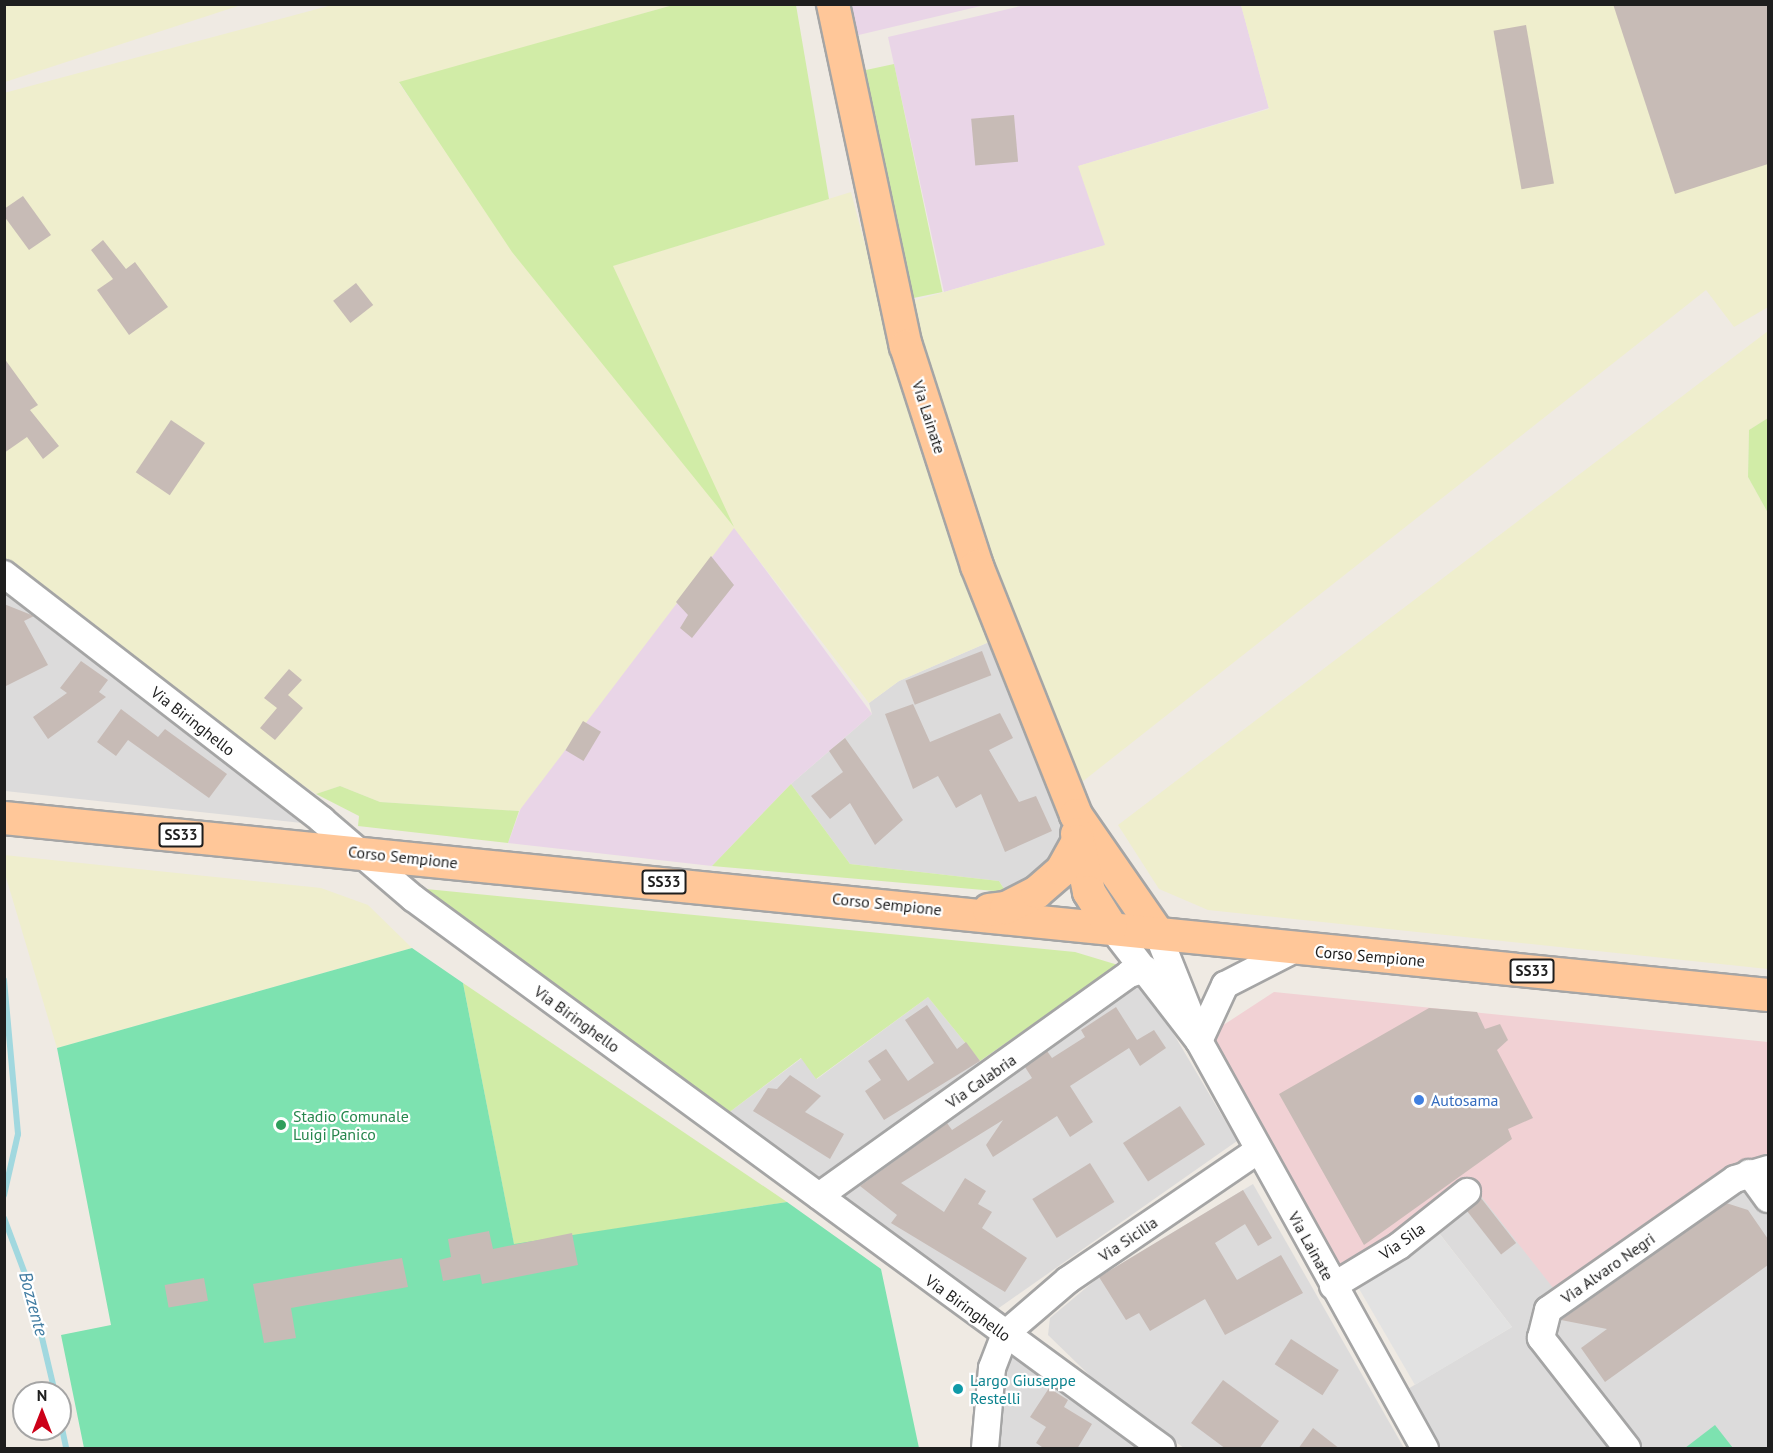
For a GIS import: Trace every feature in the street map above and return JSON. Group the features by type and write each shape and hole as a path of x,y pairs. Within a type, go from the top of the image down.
{"main road":[{"name":"Via Lainate","path":"833,4 906,346 977,566 1077,828 1089,892 1111,927"},
{"name":"Corso Sempione","path":"4,818 1111,927 1294,949 1768,995"},
{"name":"Via Lainate","path":"1077,828 1157,932"},
{"path":"970,913 1006,908 1037,892 1062,870 1077,828"}],"street":[{"name":"Via Biringhello","path":"4,574 357,852 1162,1449"},
{"name":"Via Lainate","path":"1111,927 1199,1041 1257,1151 1425,1449"},
{"name":"Via Lainate","path":"1157,932 1186,996 1199,1041"},
{"path":"1199,1041 1225,985 1294,949"},
{"name":"Via Calabria","path":"819,1196 1129,974 1145,969"},
{"name":"Via Sicilia","path":"1005,1334 1068,1280 1257,1151"},
{"path":"1759,1171 1768,1199"},
{"name":"Via Alvaro Negri","path":"1627,1449 1541,1338 1548,1310 1759,1171"},
{"name":"Via Sila","path":"1333,1286 1399,1246 1467,1192"},
{"path":"985,1449 992,1368 1005,1334"}],"shaded area":[{"path":"839,4 985,5 846,38"},
{"path":"1025,5 1241,5 1269,108 1079,166 1106,245 944,292 888,37"},
{"path":"734,527 872,714 791,784 712,866 508,843 523,802"},
{"path":"5,587 302,823 5,791"},
{"path":"989,642 1063,822 1062,854 1040,879 1006,892 999,881 850,864 791,784 872,714 869,703 899,681"},
{"path":"1130,976 1147,989 1237,1141 996,1310 727,1114 802,1058 817,1079 928,997 980,1061 988,1079"},
{"path":"1274,992 1768,1042 1768,1166 1561,1298 1476,1190 1335,1278 1205,1037"},
{"path":"1768,1166 1768,1448 1432,1448 1401,1393 1512,1327 1432,1224 1476,1190"},
{"path":"1253,1184 1404,1448 1184,1448 1113,1398 1048,1335 1050,1318 1099,1277"},
{"path":"1438,1232 1512,1327 1415,1385 1358,1287"},
{"path":"997,1333 1158,1448 987,1448"}],"green space":[{"path":"5,4 241,4 241,5 5,82"},
{"path":"332,5 673,5 399,83 480,201 732,524 612,266 851,192 919,448 989,642 899,681 869,703 734,528 519,811 380,802 340,786 316,794 227,734 5,558 4,93"},
{"path":"673,5 796,5 829,199 613,266 734,527 512,252 399,82"},
{"path":"1241,5 1768,5 1768,307 1734,327 1706,290 1082,782 990,554 910,302 1105,245 1078,166 1269,109"},
{"path":"894,64 942,292 906,300 858,72"},
{"path":"1768,331 1768,418 1749,430 1748,477 1768,513 1768,969 1208,910 1159,889 1118,825"},
{"path":"1768,418 1768,513 1748,477 1749,430"},
{"path":"791,784 850,864 999,881 1006,892 712,866"},
{"path":"340,786 380,802 519,811 508,843 358,826 359,816 316,794"},
{"path":"4,855 321,888 368,905 412,948 57,1048 5,874"},
{"path":"426,889 1075,952 1118,965 980,1061 928,997 816,1079 801,1058 727,1114"},
{"name":"Stadio Comunale Luigi Panico","path":"412,948 463,983 514,1244 787,1202 881,1269 919,1448 84,1448 61,1335 111,1325 57,1048"},
{"path":"463,983 787,1202 514,1245"},
{"path":"1715,1425 1733,1448 1685,1448"}],"building":[{"path":"1613,4 1768,4 1768,164 1675,194"},
{"path":"1526,25 1554,184 1521,189 1494,31"},
{"path":"1014,115 1018,162 975,166 971,119"},
{"path":"23,196 51,235 29,250 4,216 4,209"},
{"path":"103,240 126,269 135,262 168,307 129,335 97,290 113,279 91,250"},
{"path":"356,283 373,305 350,323 333,301"},
{"path":"4,358 38,405 30,410 59,446 43,459 27,437 4,453"},
{"path":"171,420 205,443 170,495 136,472"},
{"path":"711,556 734,585 692,638 680,628 688,615 676,602"},
{"path":"4,604 34,616 24,621 48,665 4,687"},
{"path":"982,651 991,675 915,705 905,680"},
{"path":"81,661 108,680 99,692 106,697 48,739 33,717 67,693 60,688"},
{"path":"289,669 302,680 288,695 303,708 275,740 260,728 277,708 264,698"},
{"path":"913,704 930,742 1000,713 1013,738 989,750 1019,802 1036,796 1052,831 1005,852 981,794 956,808 938,776 913,789 885,714"},
{"path":"121,709 158,737 165,729 227,774 209,798 128,740 116,756 97,742"},
{"path":"583,721 601,732 583,761 565,750"},
{"path":"845,738 903,820 875,845 850,803 830,819 811,796 843,772 829,751"},
{"path":"927,1005 957,1049 966,1042 980,1061 884,1120 865,1091 881,1080 868,1061 886,1049 908,1081 934,1063 905,1020"},
{"path":"1116,1007 1137,1040 1154,1030 1166,1048 1140,1066 1129,1048 1070,1086 1093,1122 1070,1137 1057,1116 993,1157 986,1145 1003,1120 901,1183 944,1212 965,1178 986,1191 978,1204 992,1212 982,1228 1027,1258 1005,1292 891,1223 897,1215 860,1186 947,1123 952,1130 1032,1078 1025,1067 1047,1051 1052,1058 1085,1037 1081,1030"},
{"path":"1429,1008 1477,1012 1485,1029 1500,1024 1508,1040 1497,1050 1533,1118 1508,1129 1512,1139 1364,1245 1279,1094"},
{"path":"790,1075 821,1096 805,1112 844,1134 830,1159 753,1111 768,1088 777,1089"},
{"path":"1180,1106 1205,1145 1148,1182 1123,1143"},
{"path":"1090,1163 1114,1202 1057,1238 1032,1199"},
{"path":"1243,1190 1272,1238 1258,1246 1245,1224 1215,1243 1237,1280 1281,1255 1303,1293 1225,1335 1205,1299 1150,1331 1139,1313 1126,1320 1099,1277"},
{"path":"1481,1198 1516,1243 1501,1255 1466,1210"},
{"path":"1726,1203 1748,1210 1768,1239 1768,1265 1605,1382 1581,1348 1607,1329 1561,1320"},
{"path":"489,1231 493,1249 572,1233 578,1265 482,1284 480,1274 443,1281 439,1260 451,1257 448,1239"},
{"path":"402,1258 408,1287 291,1308 296,1338 264,1343 253,1284"},
{"path":"204,1278 208,1301 169,1308 165,1285"},
{"path":"1291,1339 1339,1370 1322,1395 1275,1364"},
{"path":"1223,1380 1279,1421 1259,1449 1226,1449 1191,1423"},
{"path":"1049,1388 1068,1400 1064,1407 1092,1424 1077,1449 1045,1449 1036,1443 1046,1427 1030,1417"},
{"path":"1313,1428 1340,1449 1298,1449"}],"waterway":[{"name":"Bozzente","path":"4,980 18,1134 4,1195"},
{"name":"Bozzente","path":"4,1218 30,1287 52,1381"},
{"name":"Bozzente","path":"65,1441 66,1448"}],"place":[{"name":"Autosama","path":"1419,1100"},
{"name":"Stadio Comunale Luigi Panico","path":"281,1125"},
{"name":"Largo Giuseppe Restelli","path":"958,1389"}]}
